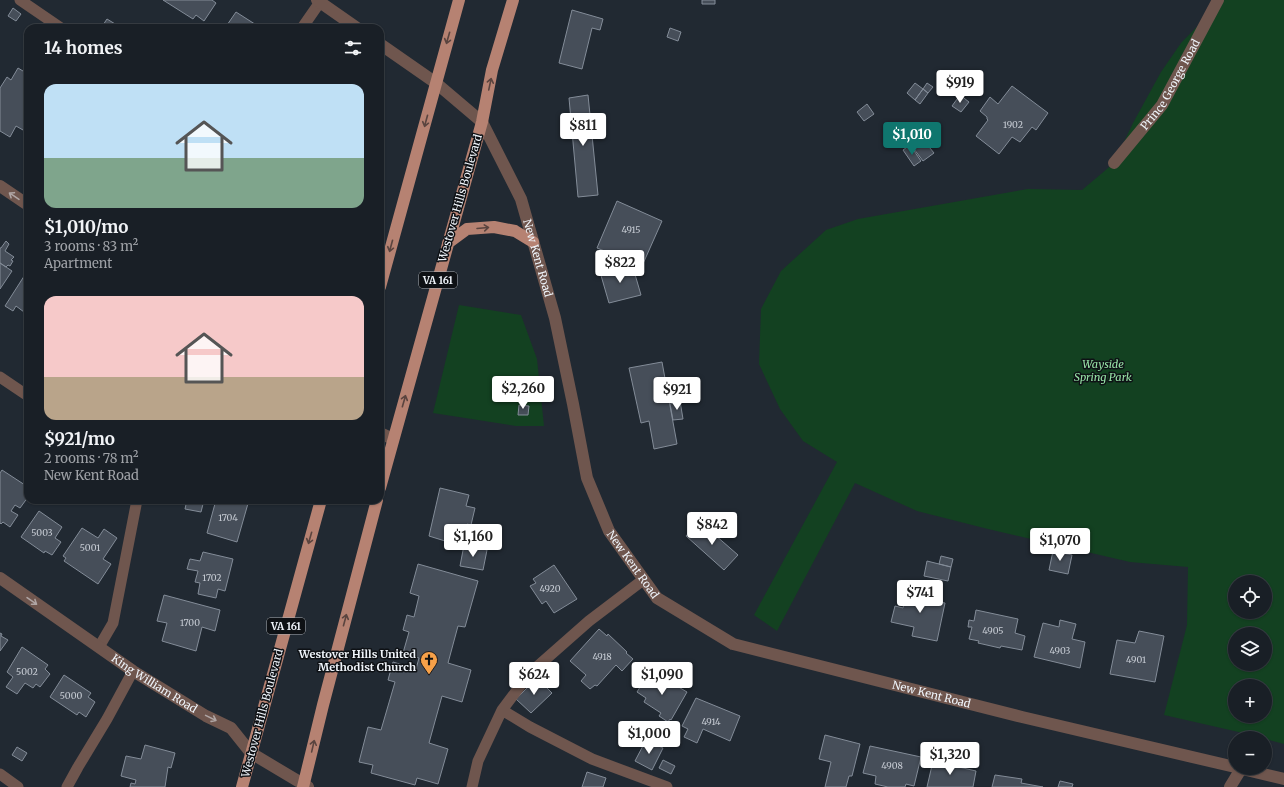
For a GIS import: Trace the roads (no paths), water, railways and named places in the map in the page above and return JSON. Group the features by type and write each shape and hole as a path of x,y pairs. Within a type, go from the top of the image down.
{"main road":[{"path":"384,273 459,0"},
{"name":"Westover Hills Boulevard","path":"384,473 482,122 492,70 513,0"},
{"path":"448,243 467,229 494,226 515,231 533,242"},
{"name":"Westover Hills Boulevard","path":"242,787 320,504"},
{"path":"305,786 323,705 376,504"}],"street":[{"name":"Prince George Road","path":"1114,164 1162,105 1218,0"},
{"path":"318,1 351,24"},
{"name":"New Kent Road","path":"384,47 436,83 482,122 521,199 555,318 588,478 609,531 657,598 733,644 1022,717 1228,766"},
{"path":"0,186 24,202"},
{"path":"384,435 393,439"},
{"name":"King William Road","path":"0,578 133,671 206,716 231,728 251,753 305,786"},
{"path":"1230,787 1235,775"},
{"name":"New Kent Road","path":"1267,775 1284,779"}],"lane":[{"path":"20,0 55,24"},
{"path":"304,24 318,1"},
{"path":"0,376 24,393"},
{"path":"99,647 112,623 136,504"},
{"path":"472,787 478,761 502,710 530,673 589,621 643,580"},
{"path":"67,787 78,766 108,719 133,671"},
{"path":"502,710 530,727 592,759 667,787"},
{"path":"0,774 18,787"}],"place":[{"name":"Westover Hills United Methodist Church","path":"429,675"}],"park label":[{"name":"Wayside Spring Park","path":"1103,370"}]}
